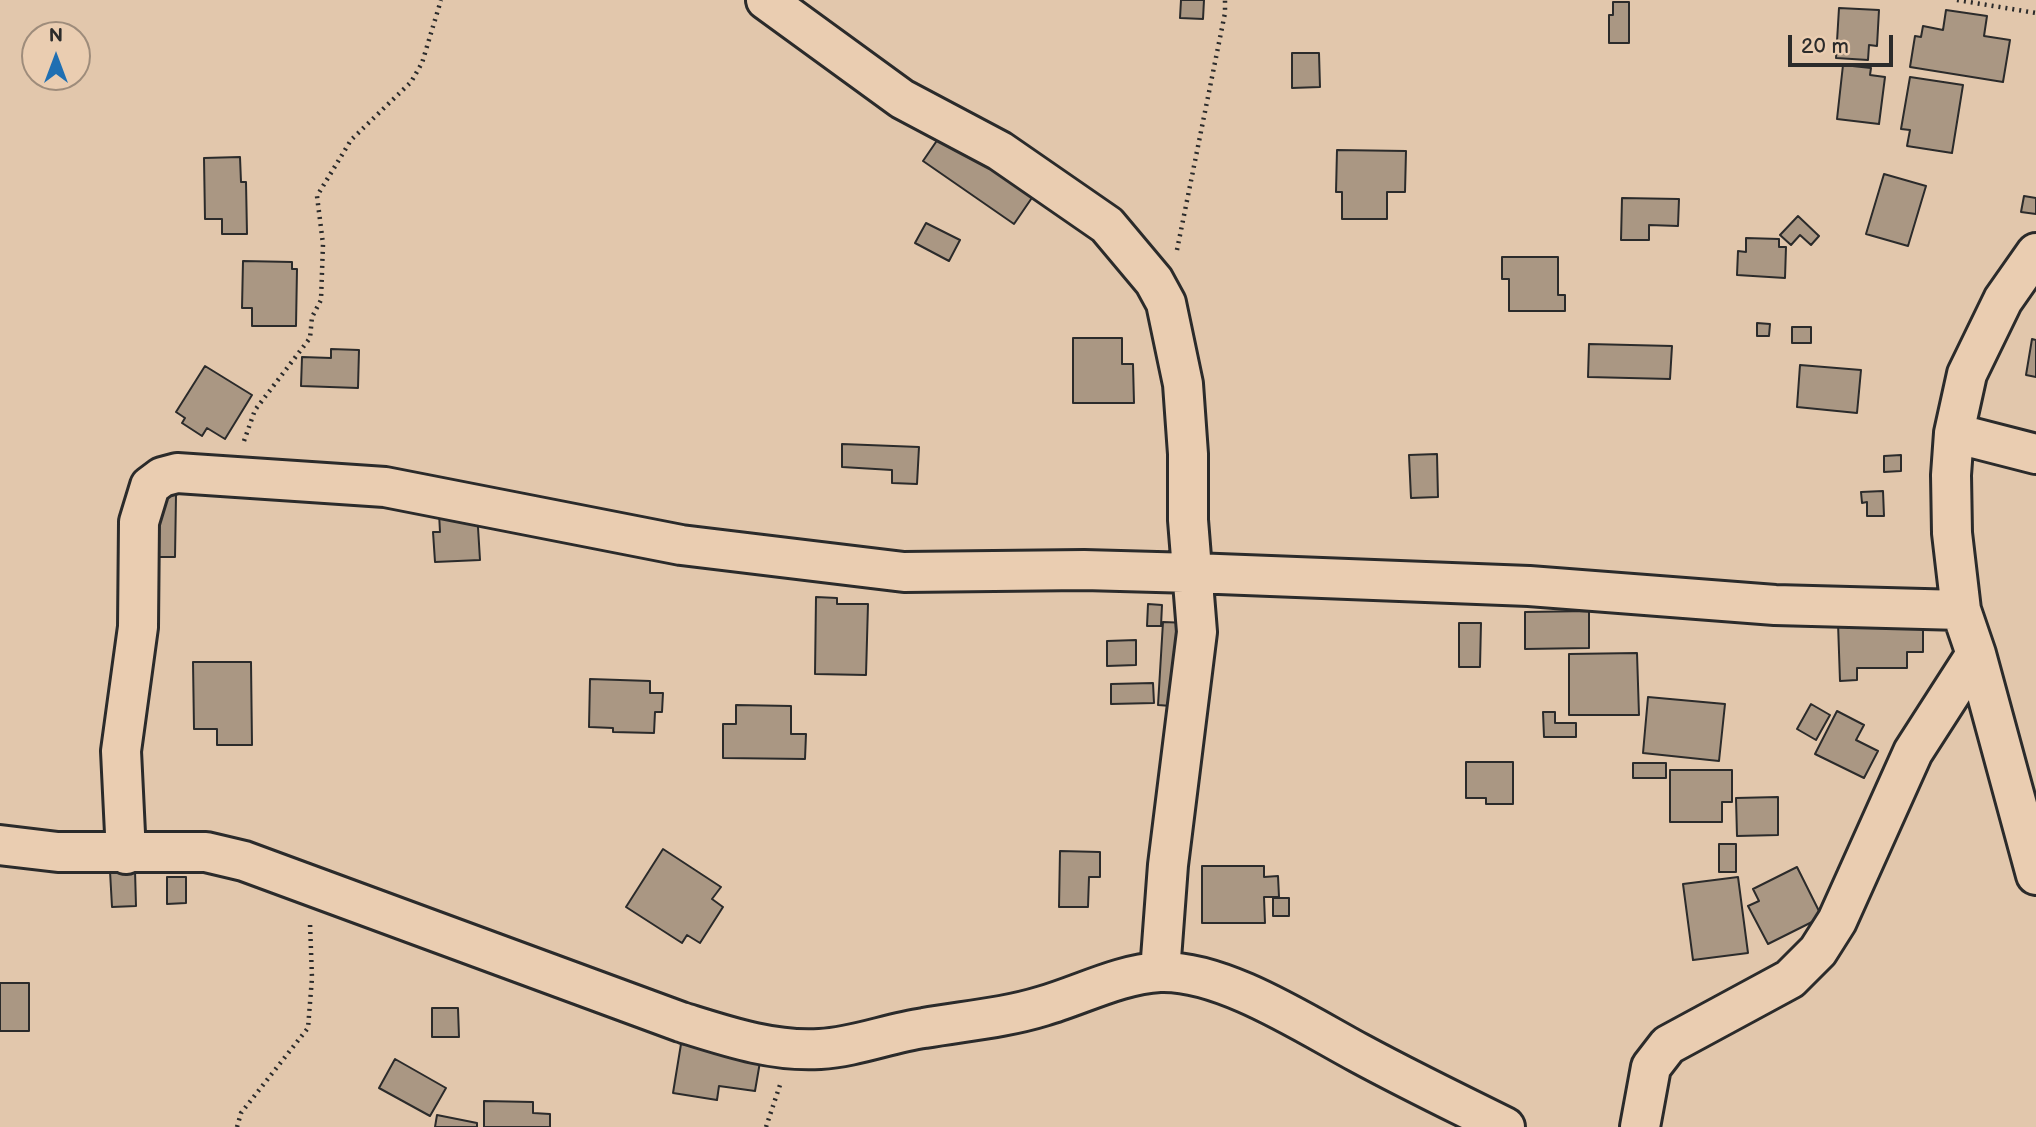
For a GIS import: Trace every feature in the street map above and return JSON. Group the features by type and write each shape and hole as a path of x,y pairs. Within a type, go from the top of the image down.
{"street":[{"path":"766,0 902,99 1000,151 1107,225 1154,281 1166,303 1182,383 1188,454 1188,520 1197,632 1168,865 1160,972"},
{"path":"2036,253 2003,300 1968,374 1954,433 1952,533 1961,610 1976,654 2036,875"},
{"path":"1954,433 2036,454"},
{"path":"126,854 121,751 138,627 139,522 150,486 162,477 177,473 385,486 681,545 904,572 1084,570 1194,573 1529,586 1775,605 1961,610"},
{"path":"1640,1127 1651,1067 1668,1045 1790,979 1818,951 1837,921 1913,752 1976,654"},
{"path":"0,845 58,852 206,852 244,861 681,1021 744,1041 792,1048 850,1045 921,1028 992,1018 1160,972 1214,982 1294,1015 1359,1053 1505,1127"}],"path":[{"path":"232,475 255,410 310,338 313,317 321,300 323,244 317,197 351,140 411,82 422,63 440,0"},
{"path":"1166,303 1225,13 1225,0"},
{"path":"1957,0 2036,13"},
{"path":"237,1127 241,1113 308,1028 312,978 310,887"}],"building":[{"path":"1181,0 1204,0 1203,19 1180,18"},
{"path":"1613,2 1629,2 1629,43 1609,43 1609,15 1613,15"},
{"path":"1839,8 1879,10 1877,46 1869,45 1868,60 1836,58"},
{"path":"1946,10 1987,16 1984,36 2010,40 2003,82 1910,67 1915,36 1921,37 1923,26 1943,30"},
{"path":"1292,53 1319,53 1320,87 1292,88"},
{"path":"1843,65 1871,68 1870,75 1885,77 1879,124 1837,119"},
{"path":"1910,77 1963,85 1952,153 1907,146 1910,130 1901,129"},
{"path":"965,138 1038,189 1014,224 923,161 938,139 956,151"},
{"path":"1337,150 1406,151 1405,192 1387,192 1387,219 1342,219 1342,192 1336,192"},
{"path":"240,157 241,182 246,182 247,234 222,234 222,219 205,219 204,158"},
{"path":"1884,174 1926,186 1908,246 1866,234"},
{"path":"2024,196 2036,198 2036,214 2021,212"},
{"path":"1622,198 1679,199 1678,226 1649,225 1649,240 1621,240"},
{"path":"1798,216 1819,236 1811,245 1800,235 1791,245 1780,235"},
{"path":"926,223 960,240 949,261 915,243"},
{"path":"1746,238 1779,239 1779,247 1786,247 1785,278 1737,275 1738,251 1746,252"},
{"path":"1502,257 1558,257 1558,295 1565,295 1565,311 1509,311 1509,279 1502,279"},
{"path":"243,261 292,262 292,269 297,269 296,326 252,326 252,308 242,308"},
{"path":"1757,323 1770,324 1769,336 1757,336"},
{"path":"1792,327 1811,327 1811,343 1792,343"},
{"path":"1073,338 1122,338 1122,364 1133,364 1134,403 1073,403"},
{"path":"2032,339 2036,340 2036,377 2026,375"},
{"path":"1589,344 1672,346 1670,379 1588,377"},
{"path":"331,349 359,350 358,388 301,386 302,357 331,358"},
{"path":"1800,365 1861,370 1857,413 1797,407"},
{"path":"205,366 252,395 225,439 207,428 202,436 182,423 185,418 176,412"},
{"path":"842,444 919,447 917,484 892,483 892,470 842,467"},
{"path":"1437,454 1438,497 1411,498 1409,455"},
{"path":"1901,455 1901,471 1884,472 1884,456"},
{"path":"1883,491 1884,516 1867,516 1867,502 1862,503 1861,492"},
{"path":"151,495 176,495 175,557 150,557"},
{"path":"477,511 480,560 435,562 433,532 440,532 439,513"},
{"path":"816,597 837,598 837,604 868,604 866,675 815,674"},
{"path":"1148,604 1162,605 1161,626 1147,626"},
{"path":"1589,611 1589,648 1525,649 1525,612"},
{"path":"1163,622 1189,623 1184,707 1158,705"},
{"path":"1923,622 1923,652 1907,652 1907,668 1857,668 1857,680 1840,681 1838,623"},
{"path":"1459,623 1481,623 1480,667 1459,667"},
{"path":"1136,640 1136,665 1107,666 1107,641"},
{"path":"1637,653 1639,715 1569,715 1569,654"},
{"path":"193,662 251,662 252,745 217,745 217,729 194,729"},
{"path":"590,679 650,681 650,693 663,693 662,712 655,712 654,733 613,732 613,728 589,727"},
{"path":"1153,683 1154,703 1111,704 1111,684"},
{"path":"1648,697 1725,704 1719,761 1643,753"},
{"path":"1811,704 1830,715 1816,740 1797,729"},
{"path":"736,705 791,706 791,734 806,734 805,759 723,758 723,724 736,724"},
{"path":"1837,711 1864,725 1856,740 1878,751 1864,778 1815,754"},
{"path":"1543,712 1555,712 1555,723 1576,723 1576,737 1544,737"},
{"path":"1466,762 1513,762 1513,804 1486,804 1486,798 1466,798"},
{"path":"1633,763 1666,763 1666,778 1633,778"},
{"path":"1670,770 1732,770 1732,802 1722,802 1722,822 1670,822"},
{"path":"1778,797 1778,835 1737,836 1736,798"},
{"path":"1719,844 1736,844 1736,872 1719,872"},
{"path":"663,849 721,887 712,899 723,907 700,943 687,935 682,943 626,907"},
{"path":"1060,851 1100,852 1100,877 1089,877 1088,907 1059,907"},
{"path":"1202,866 1264,866 1264,877 1278,876 1279,897 1264,897 1265,923 1202,923"},
{"path":"1797,867 1822,917 1768,944 1748,906 1759,901 1753,889"},
{"path":"135,870 136,906 112,907 110,871"},
{"path":"167,877 186,877 186,903 167,904"},
{"path":"1738,877 1748,953 1693,960 1683,884"},
{"path":"1273,898 1289,898 1289,916 1273,916"},
{"path":"0,983 29,983 29,1031 0,1031"},
{"path":"432,1008 458,1008 459,1037 432,1037"},
{"path":"681,1044 761,1056 755,1091 719,1086 717,1100 673,1093"},
{"path":"395,1059 446,1088 430,1116 379,1088"},
{"path":"484,1101 533,1102 533,1113 550,1114 550,1127 484,1127"},
{"path":"437,1115 477,1123 477,1127 435,1127"}]}
